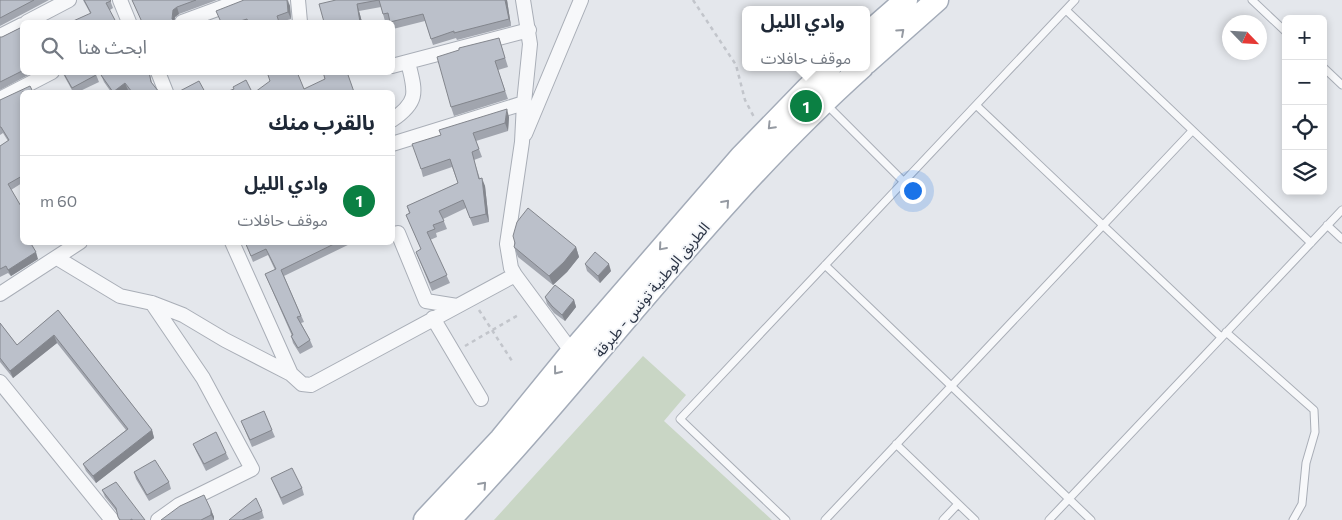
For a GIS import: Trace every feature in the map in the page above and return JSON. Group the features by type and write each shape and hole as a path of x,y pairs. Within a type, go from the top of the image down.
{"main road":[{"path":"870,32 906,0"},
{"path":"870,60 937,0"},
{"name":"الطريق الوطنية تونس - طبرقة","path":"449,520 541,420 667,269 737,192 815,95 828,71"},
{"name":"الطريق الوطنية تونس - طبرقة","path":"425,520 501,439 572,352 763,134 815,95 855,71"}],"street":[{"path":"31,20 69,0"},
{"path":"120,0 128,20"},
{"path":"187,20 240,0"},
{"path":"298,0 300,20"},
{"path":"523,0 530,44 522,142 507,244 511,268 515,275 572,352"},
{"path":"522,142 580,0"},
{"path":"0,36 20,26"},
{"path":"395,65 529,30"},
{"path":"395,118 408,110 415,90 408,62"},
{"path":"0,99 46,75"},
{"path":"159,75 165,90"},
{"path":"395,143 524,103"},
{"path":"398,233 426,301 456,306"},
{"path":"0,294 76,245"},
{"path":"233,245 292,374"},
{"path":"56,258 120,296 152,302 184,315 225,340 292,374 302,384 311,385 515,275"},
{"path":"152,302 203,378 252,469 179,505 158,520"},
{"path":"433,318 481,399"},
{"path":"0,382 112,520"}],"lane":[{"path":"786,520 680,419 1075,0"},
{"path":"1252,0 1282,28"},
{"path":"1260,7 1266,0"},
{"path":"1066,10 1310,243"},
{"path":"1327,71 1342,85"},
{"path":"815,95 904,182"},
{"path":"976,105 1103,225 1224,335 1314,410 1315,432 1306,463 1302,504 1293,520"},
{"path":"825,520 1192,131"},
{"path":"1049,520 1342,210"},
{"path":"1327,225 1342,239"},
{"path":"825,265 1091,520"},
{"path":"896,444 975,520"},
{"path":"943,520 958,504"}],"path":[{"path":"693,0 736,65 744,100 763,134"},
{"path":"471,298 512,361"},
{"path":"460,348 520,314"}],"green space":[{"path":"643,356 686,395 664,421 772,520 494,520"}],"building":[{"path":"0,0 34,0 0,18"},
{"path":"84,0 110,0 106,3 115,20 75,20 91,13"},
{"path":"132,0 196,0 173,10 173,20 141,20"},
{"path":"244,0 287,0 288,12 277,16 278,20 220,20 216,11"},
{"path":"336,0 379,0 357,4 360,20 323,20 319,4"},
{"path":"379,0 505,0 509,19 454,33 454,31 431,39 423,14 395,21 390,20 388,13 383,14"},
{"path":"20,28 20,72 0,82 0,37"},
{"path":"499,38 505,58 495,61 505,91 451,107 437,57 459,50 459,48"},
{"path":"65,75 96,75 72,88"},
{"path":"101,75 150,75 151,82 157,90 130,90 125,83 116,90 112,90"},
{"path":"268,75 298,75 304,89 325,79 324,75 348,75 353,90 258,90 270,81"},
{"path":"246,80 251,90 231,90 234,89 233,87"},
{"path":"199,81 204,90 182,90"},
{"path":"30,86 32,90 21,90"},
{"path":"20,91 20,177 8,184 20,205 20,245 32,245 36,252 8,270 6,266 0,269 0,146 9,140 0,127 0,100"},
{"path":"507,109 505,123 473,133 479,149 472,152 479,179 482,178 486,214 470,218 463,200 439,211 444,221 433,225 435,229 427,232 447,275 430,283 416,252 421,249 406,215 410,213 407,206 458,183 450,159 421,169 412,144 441,135 439,130"},
{"path":"528,208 576,247 549,276 514,247 513,236 517,222"},
{"path":"246,245 332,245 281,270 301,316 297,317 310,340 298,348 291,336 293,335 265,274 276,269 266,249 251,256"},
{"path":"595,252 609,264 598,276 585,264"},
{"path":"555,285 574,300 562,315 545,297"},
{"path":"58,310 152,430 93,476 83,464 128,429 54,335 10,371 0,358 0,323 17,345"},
{"path":"264,411 272,430 250,440 241,421"},
{"path":"216,432 226,453 204,464 193,444"},
{"path":"155,460 169,482 147,495 134,472"},
{"path":"292,468 302,488 281,498 271,478"},
{"path":"116,482 145,520 120,520 116,508 102,490"},
{"path":"204,495 211,510 211,515 201,520 161,520 180,506"},
{"path":"256,498 262,511 242,520 229,520"}],"place":[{"name":"وادي الليل","path":"806,106"}]}
